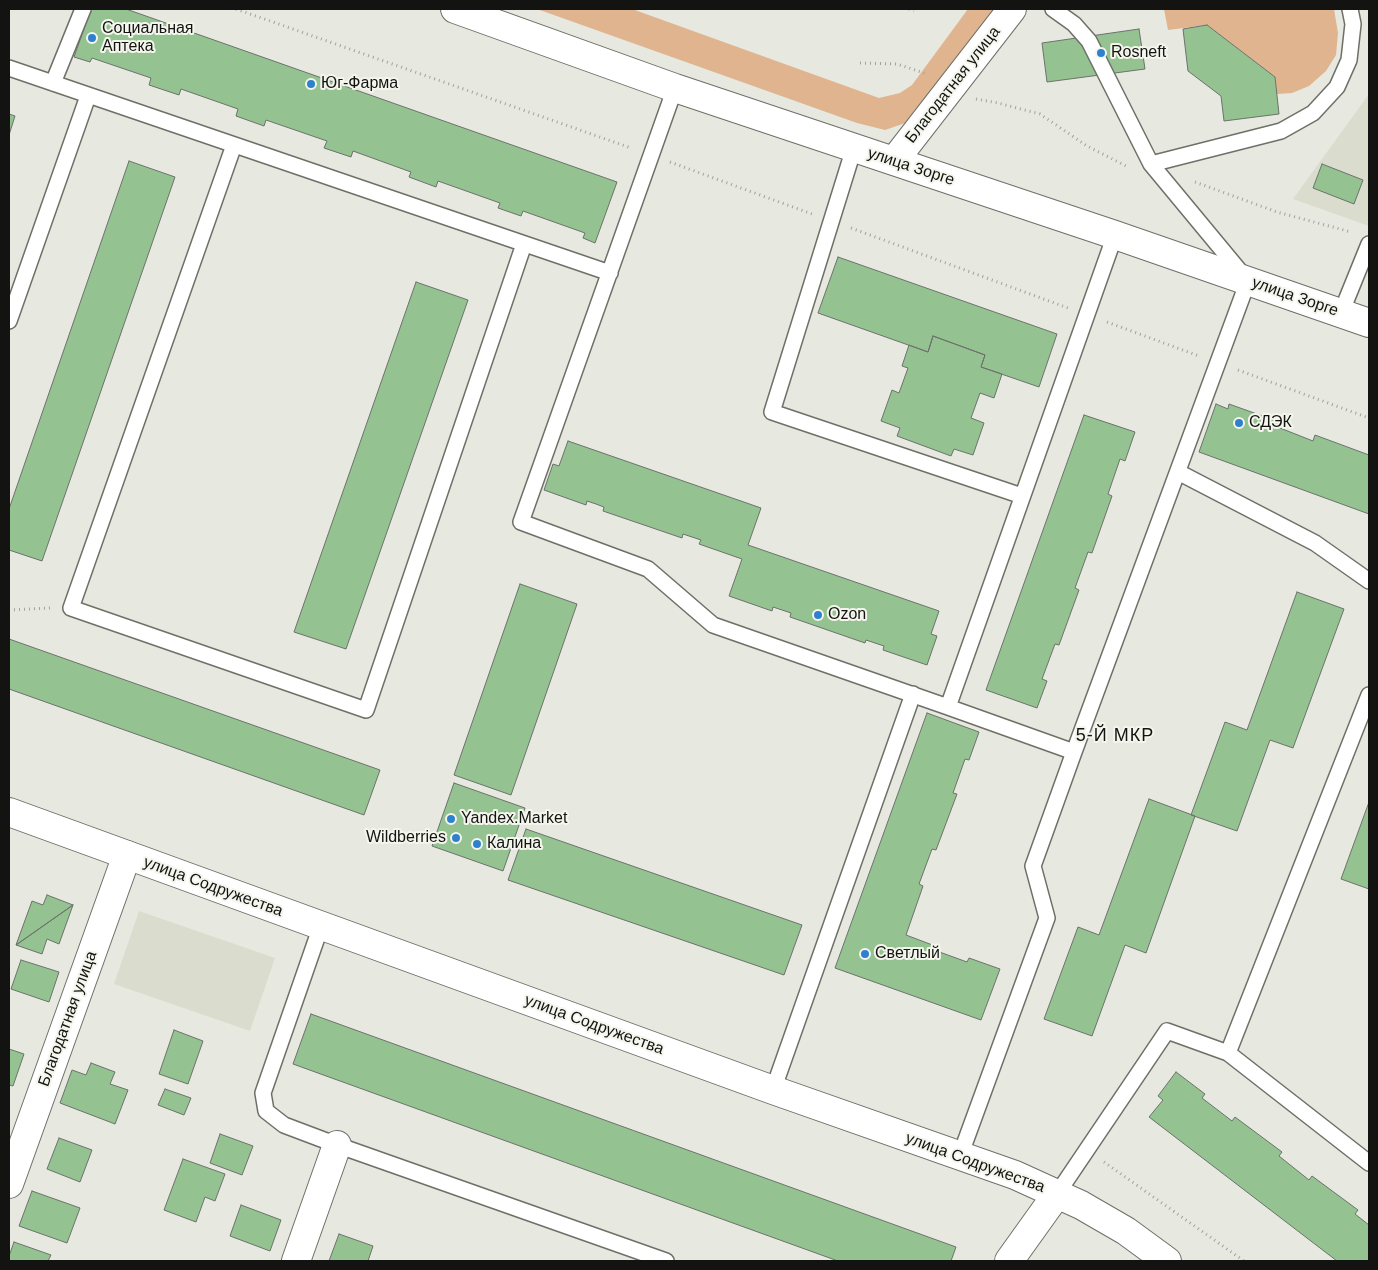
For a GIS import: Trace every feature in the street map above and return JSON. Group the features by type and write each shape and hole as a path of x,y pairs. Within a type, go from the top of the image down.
{"street":[{"name":"улица Зорге","path":"454,9 675,88 1115,235 1369,323"},
{"name":"Благодатная улица","path":"894,161 1012,9"},
{"name":"улица Содружества","path":"9,812 773,1090 1015,1175 1081,1205 1126,1231 1167,1261"},
{"name":"Благодатная улица","path":"9,1184 127,855"},
{"path":"296,1261 337,1146"},
{"path":"1009,1261 1057,1194"}],"lane":[{"path":"53,83 83,9"},
{"path":"960,1156 1047,918 1034,866 1074,752 1248,281 1156,170 1089,41 1074,24 1053,9"},
{"path":"1156,170 1281,131 1313,113 1337,87 1349,60 1353,24 1350,9"},
{"path":"9,68 610,273"},
{"path":"675,88 521,522 648,568 713,625 1074,752"},
{"path":"9,321 88,96"},
{"path":"234,145 71,608 366,710 524,244"},
{"path":"854,148 772,412 1022,496"},
{"path":"948,707 1115,235"},
{"path":"1341,313 1365,240"},
{"path":"1178,472 1315,543 1369,581"},
{"path":"773,1090 913,694"},
{"path":"1228,1053 1369,695"},
{"path":"321,926 263,1093 266,1111 284,1125 337,1146 666,1261"},
{"path":"1057,1194 1167,1031 1228,1053 1369,1163"}],"path":[{"path":"236,9 651,155 1369,418"},
{"path":"909,9 914,11"},
{"path":"860,62 897,64 929,75"},
{"path":"975,99 1040,114 1087,146 1126,167 1156,170 1198,182 1277,212 1365,240"},
{"path":"9,610 71,608"},
{"path":"1087,1149 1244,1261"}],"shaded area":[{"path":"537,9 632,9 879,98 900,93 912,85 968,9 996,9 911,121 885,130 857,123"},
{"path":"1164,9 1334,9 1338,33 1336,55 1326,71 1309,86 1292,93 1277,94 1275,77 1207,25 1168,30"},
{"path":"1369,94 1369,226 1293,199"},
{"path":"139,911 275,958 250,1031 114,984"}],"building":[{"path":"91,9 126,9 617,182 595,243 583,238 585,233 523,211 521,216 498,208 500,203 438,181 436,187 409,177 411,172 353,151 351,157 324,148 327,141 266,120 264,126 236,116 238,109 181,89 179,95 149,85 151,78 92,58 90,62 74,57"},
{"path":"1207,25 1275,77 1279,114 1224,121 1221,96 1188,71 1183,29"},
{"path":"1139,29 1145,69 1047,82 1042,43"},
{"path":"9,114 15,116 9,135"},
{"path":"129,161 175,177 42,561 9,550 9,509"},
{"path":"1322,164 1363,180 1354,204 1313,188"},
{"path":"838,257 1057,334 1039,387 981,367 985,355 933,336 928,352 818,313"},
{"path":"416,282 468,300 346,649 294,632"},
{"path":"933,336 985,355 981,367 1002,374 994,398 980,393 971,418 984,423 973,455 954,449 951,456 897,436 900,428 881,421 892,390 899,393 908,368 902,366 909,345 928,352"},
{"path":"1216,404 1228,409 1229,404 1282,423 1280,428 1313,441 1315,435 1369,455 1369,514 1199,452"},
{"path":"1084,415 1135,432 1125,461 1120,459 1108,494 1112,496 1092,553 1088,552 1075,588 1079,590 1059,645 1055,644 1042,679 1047,681 1037,708 986,690"},
{"path":"568,441 761,508 748,545 939,611 931,634 937,636 927,665 883,650 884,646 866,640 865,643 790,617 791,613 773,607 772,611 729,596 742,559 699,544 701,540 683,534 682,538 603,511 604,507 596,504 587,501 586,505 544,490 553,464 559,466"},
{"path":"520,584 577,604 511,795 454,775"},
{"path":"1297,592 1344,609 1293,748 1270,740 1237,831 1191,815 1225,722 1247,730"},
{"path":"9,639 380,770 364,815 9,689"},
{"path":"927,713 979,732 969,760 965,759 953,793 957,794 936,850 932,849 919,884 923,886 906,935 935,946 934,950 967,962 969,958 1000,969 981,1020 835,968"},
{"path":"454,783 525,808 503,871 432,846"},
{"path":"1149,799 1195,816 1146,953 1125,945 1092,1036 1044,1019 1078,927 1099,935"},
{"path":"1369,802 1369,889 1341,879"},
{"path":"526,829 802,925 784,975 508,880"},
{"path":"47,895 73,905 16,945 32,901 43,905"},
{"path":"73,905 59,944 47,939 42,954 16,945"},
{"path":"21,960 59,972 49,1002 11,989"},
{"path":"311,1014 956,1247 951,1261 838,1261 293,1064"},
{"path":"174,1030 203,1041 188,1084 159,1074"},
{"path":"9,1049 24,1054 13,1086 9,1085"},
{"path":"91,1063 115,1072 110,1084 128,1090 115,1124 60,1103 72,1070 86,1075"},
{"path":"1176,1072 1205,1094 1202,1098 1232,1121 1235,1117 1282,1152 1279,1156 1309,1180 1312,1176 1358,1210 1355,1214 1369,1225 1369,1261 1337,1261 1149,1117 1163,1100 1158,1096"},
{"path":"165,1089 191,1098 184,1115 158,1105"},
{"path":"220,1134 253,1146 242,1175 210,1163"},
{"path":"59,1138 92,1150 80,1182 47,1169"},
{"path":"183,1159 225,1174 215,1201 205,1197 196,1222 164,1210"},
{"path":"32,1191 80,1208 67,1243 19,1226"},
{"path":"241,1205 281,1220 270,1251 230,1236"},
{"path":"339,1234 373,1246 368,1261 329,1261"},
{"path":"14,1242 51,1255 48,1261 9,1261"}],"place":[{"name":"Социальная Аптека","path":"92,38"},
{"name":"Rosneft","path":"1101,53"},
{"name":"Юг-Фарма","path":"311,84"},
{"name":"СДЭК","path":"1239,423"},
{"name":"Ozon","path":"818,615"},
{"name":"Yandex.Market","path":"451,819"},
{"name":"Wildberries","path":"456,838"},
{"name":"Калина","path":"477,844"},
{"name":"Светлый","path":"865,954"}],"district":[{"name":"5-Й МКР","path":"1115,736"}]}
